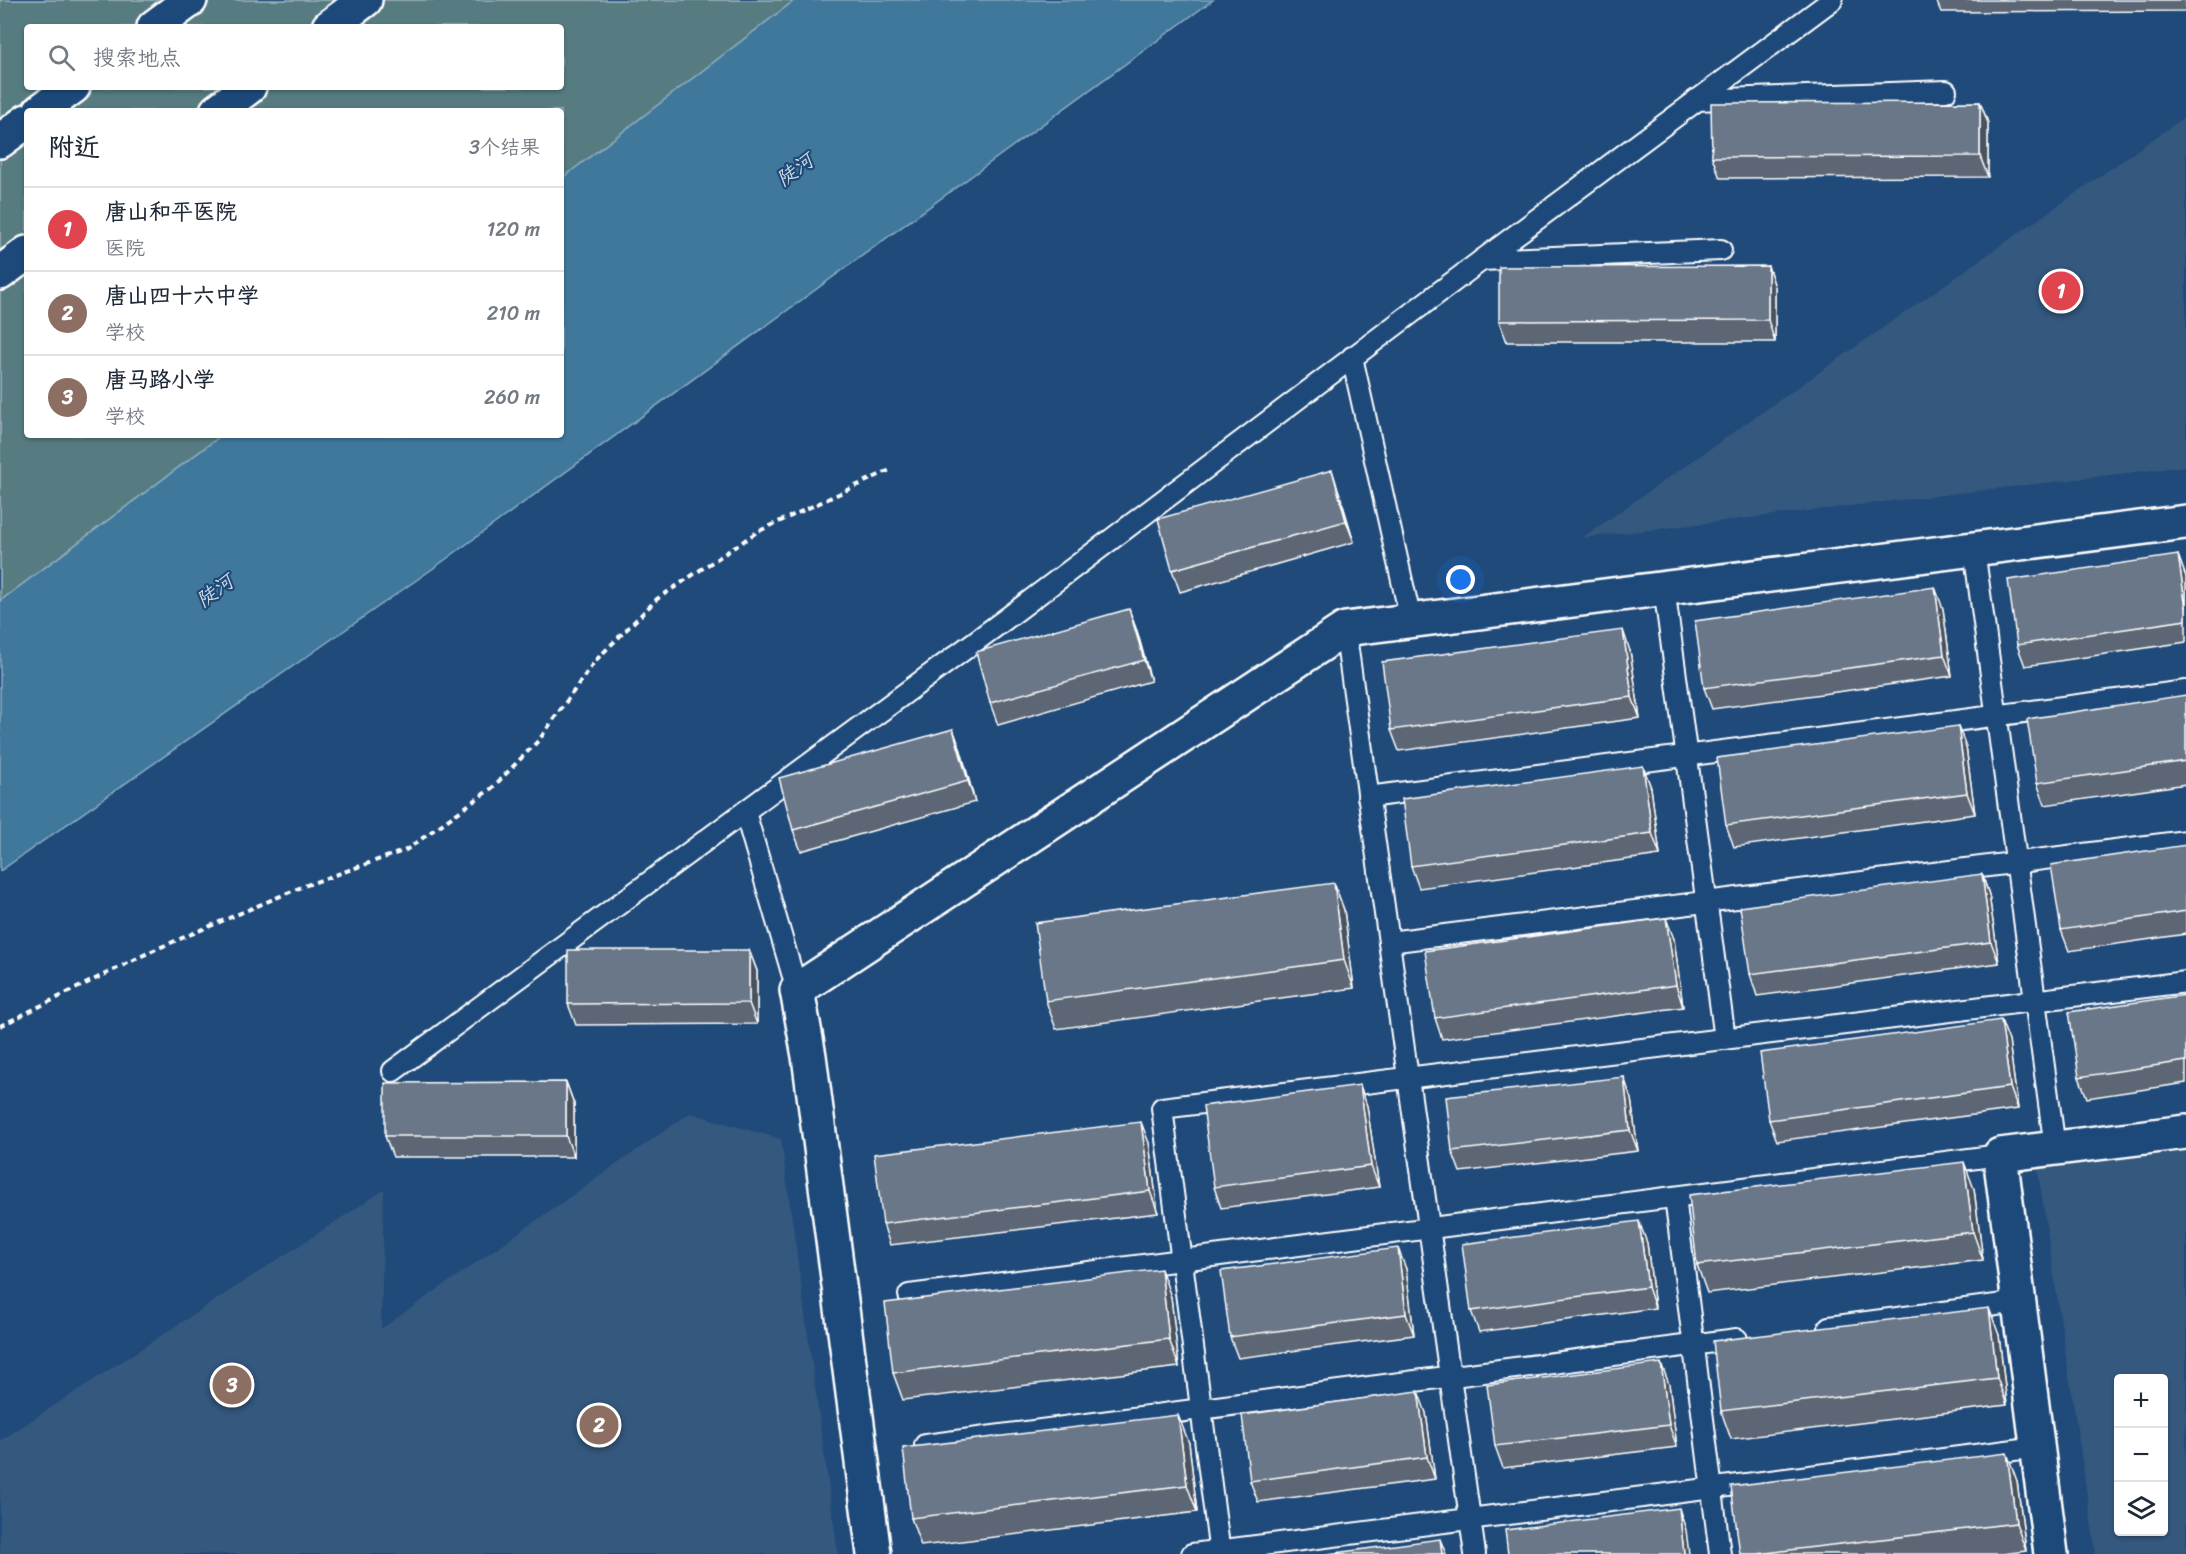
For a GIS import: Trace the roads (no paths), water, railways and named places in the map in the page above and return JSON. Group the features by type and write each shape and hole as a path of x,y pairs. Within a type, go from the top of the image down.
{"street":[{"path":"158,24 190,0"},
{"path":"333,24 365,0"},
{"path":"44,108 69,90"},
{"path":"221,108 245,90"},
{"path":"0,141 24,123"},
{"path":"0,273 24,255"},
{"path":"874,1554 810,1067 797,990 1345,629 2186,522"},
{"path":"2051,1554 2000,1155 2186,1132"}],"lane":[{"path":"393,1071 1012,614 1352,357 1832,0"},
{"path":"1696,100 1946,91"},
{"path":"1482,260 1721,250"},
{"path":"1352,357 1411,621"},
{"path":"1974,549 2055,1148"},
{"path":"1664,588 1725,1039"},
{"path":"1345,629 1475,1554"},
{"path":"1368,796 2186,691"},
{"path":"745,812 797,990"},
{"path":"1389,942 2186,841"},
{"path":"1220,1552 1162,1108 2186,982"},
{"path":"909,1295 2000,1155"},
{"path":"1675,1197 1720,1554"},
{"path":"1810,1329 2019,1302"},
{"path":"925,1445 1752,1337"},
{"path":"1192,1554 2038,1447"}],"water":[{"name":"陡河","path":"795,0 1213,0 438,565 0,871 0,601 218,438 564,438 564,177"}],"place":[{"name":"唐山和平医院","path":"2061,291"},
{"name":"唐马路小学","path":"232,1385"},
{"name":"唐山四十六中学","path":"599,1425"}]}
